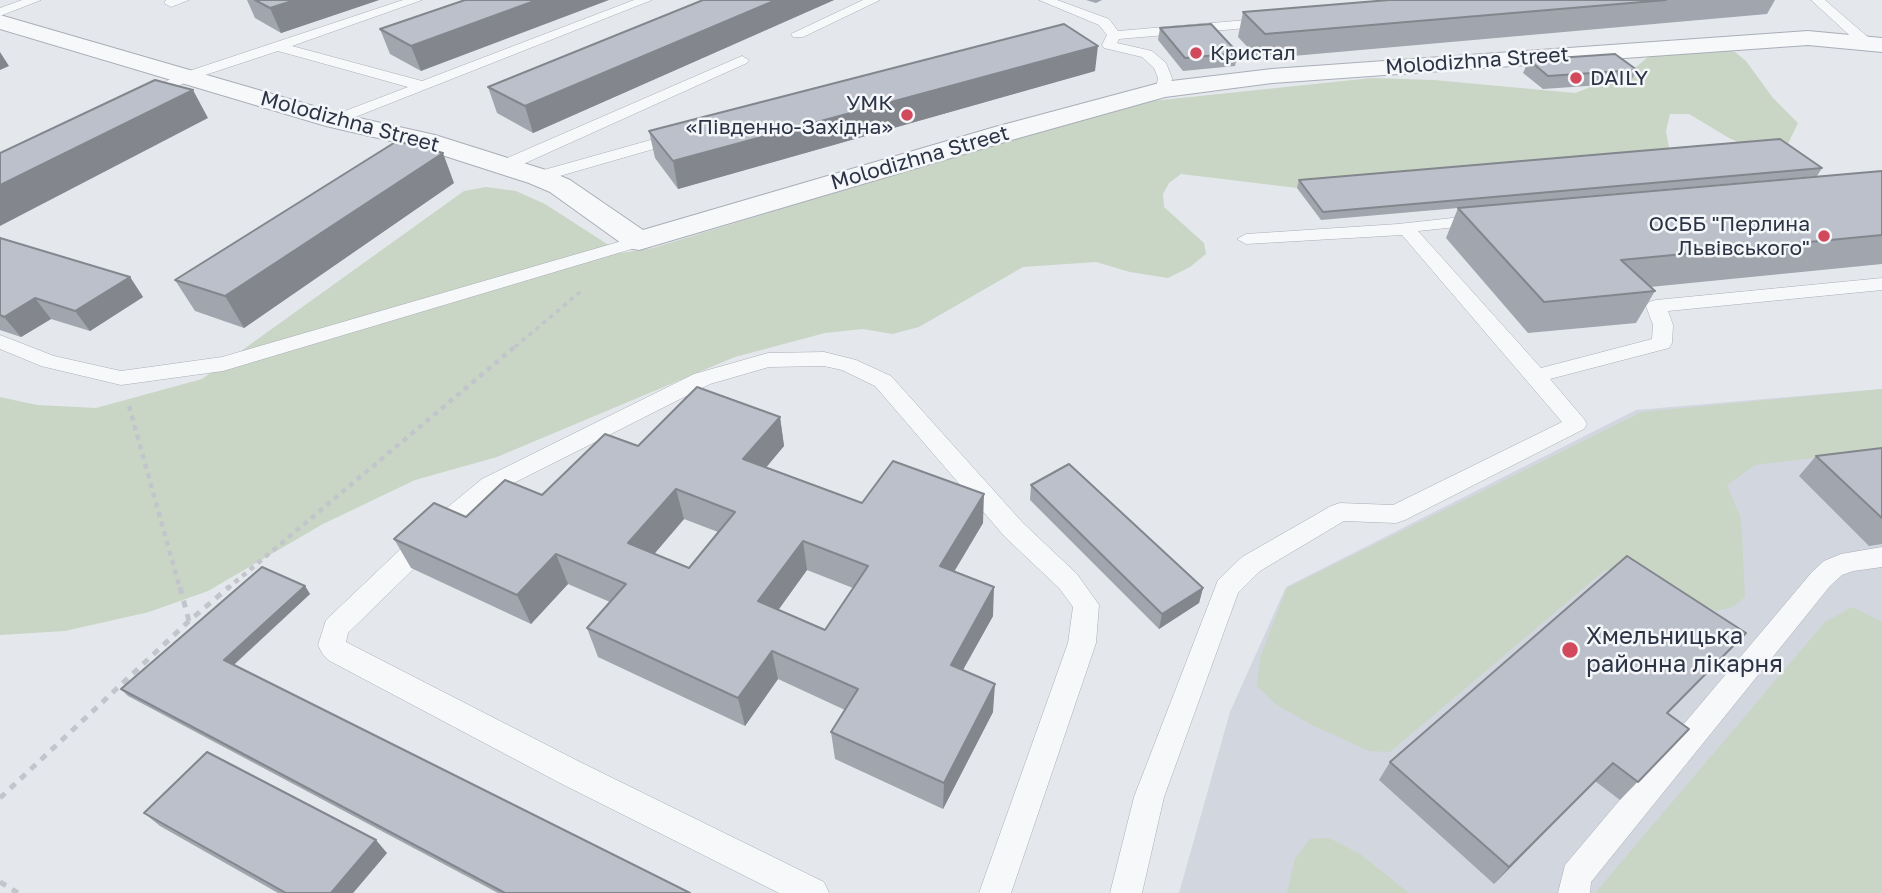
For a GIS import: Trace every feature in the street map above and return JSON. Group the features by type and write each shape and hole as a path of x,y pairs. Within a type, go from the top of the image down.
{"street":[{"name":"Molodizhna Street","path":"0,23 335,120 425,141 539,177 559,187 639,241 1005,133 1163,90 1272,76 1808,38 1873,43"}],"lane":[{"path":"0,12 35,0"},
{"path":"123,108 185,77 416,0"},
{"path":"335,120 646,0"},
{"path":"798,34 874,0"},
{"path":"1045,0 1104,22 1107,41"},
{"path":"1817,0 1873,43"},
{"path":"1107,41 1283,21"},
{"path":"1107,41 1147,54 1161,66 1165,78 1163,90"},
{"path":"277,46 423,86"},
{"path":"504,166 742,60"},
{"path":"539,177 696,132"},
{"path":"401,156 425,141"},
{"path":"1247,239 1406,229 1500,219"},
{"path":"1126,893 1149,797 1227,587 1251,564 1340,512 1396,514 1576,424 1406,229"},
{"path":"0,341 48,361 121,378 223,364 639,241"},
{"path":"1535,376 1662,343 1663,325 1656,306 1882,284"},
{"path":"813,893 569,772 338,652 332,645 335,628 435,532 490,485 702,379 768,360 824,359 849,365 883,381 1014,530 1068,581 1086,605 1082,643 995,893"},
{"path":"1574,893 1576,876 1821,579 1833,568 1850,561 1882,557"}],"path":[{"path":"0,798 189,621 587,285"},
{"path":"121,378 189,621"},
{"path":"0,882 18,893"}],"shaded area":[{"name":"Хмельницька районна лікарня","path":"1882,389 1882,893 1179,893 1230,712 1286,587 1636,410"}],"green space":[{"path":"1707,45 1735,52 1746,61 1773,98 1798,123 1786,148 1758,151 1729,138 1689,114 1670,114 1666,131 1669,148 1696,177 1297,188 1181,174 1169,183 1163,194 1164,207 1204,243 1206,254 1190,267 1168,278 1130,272 1096,262 1023,267 919,327 892,334 863,329 825,333 735,357 497,457 415,480 323,524 208,591 149,612 65,631 0,635 0,397 37,405 96,408 202,379 464,191 486,187 516,191 545,204 621,253 653,248 1047,128 1152,101 1372,78 1434,80 1575,93 1630,72 1653,53"},
{"path":"1882,389 1882,450 1755,465 1727,485 1740,516 1742,535 1745,597 1733,607 1717,611 1621,573 1605,570 1390,752 1369,751 1310,724 1277,705 1257,686 1260,658 1287,588 1642,412"},
{"path":"1852,607 1882,622 1882,893 1595,893 1825,622"},
{"path":"1329,838 1360,854 1409,893 1287,893 1295,859 1310,839"}],"building":[{"path":"255,0 295,0 270,8"},
{"path":"465,0 537,0 411,46 380,29"},
{"path":"703,0 776,0 525,106 488,87"},
{"path":"1389,0 1666,0 1265,34 1243,12"},
{"path":"1064,24 1098,46 673,161 649,131"},
{"path":"1211,24 1238,53 1185,58 1160,28"},
{"path":"1615,54 1637,70 1548,76 1529,60"},
{"path":"155,80 193,90 0,185 0,153"},
{"path":"1780,139 1822,168 1323,212 1299,180"},
{"path":"397,141 443,153 225,296 175,280"},
{"path":"1882,171 1882,235 1621,260 1655,291 1544,302 1458,208"},
{"path":"0,238 130,277 75,311 35,298 4,317 0,315"},
{"path":"697,387 780,417 743,459 862,503 893,461 984,494 940,566 994,587 951,665 995,684 944,783 831,732 858,689 772,651 738,698 587,628 626,584 556,554 517,595 394,539 434,503 466,517 505,480 542,495 605,434 638,446","holes":["676,489 735,512 689,568 628,543","803,541 868,566 825,630 758,601"]},
{"path":"1882,448 1882,518 1816,456"},
{"path":"1069,464 1203,588 1162,614 1031,485"},
{"path":"1627,556 1746,633 1667,713 1689,729 1638,782 1613,763 1509,867 1390,762"},
{"path":"262,567 305,586 224,660 690,893 505,893 121,689"},
{"path":"207,752 376,840 331,893 286,893 144,813"}],"place":[{"name":"Кристал","path":"1196,53"},
{"name":"DAILY","path":"1576,78"},
{"name":"УМК «Південно-Західна»","path":"907,115"},
{"name":"ОСББ \"Перлина Львівського\"","path":"1824,236"},
{"name":"Хмельницька районна лікарня","path":"1570,650"}]}
